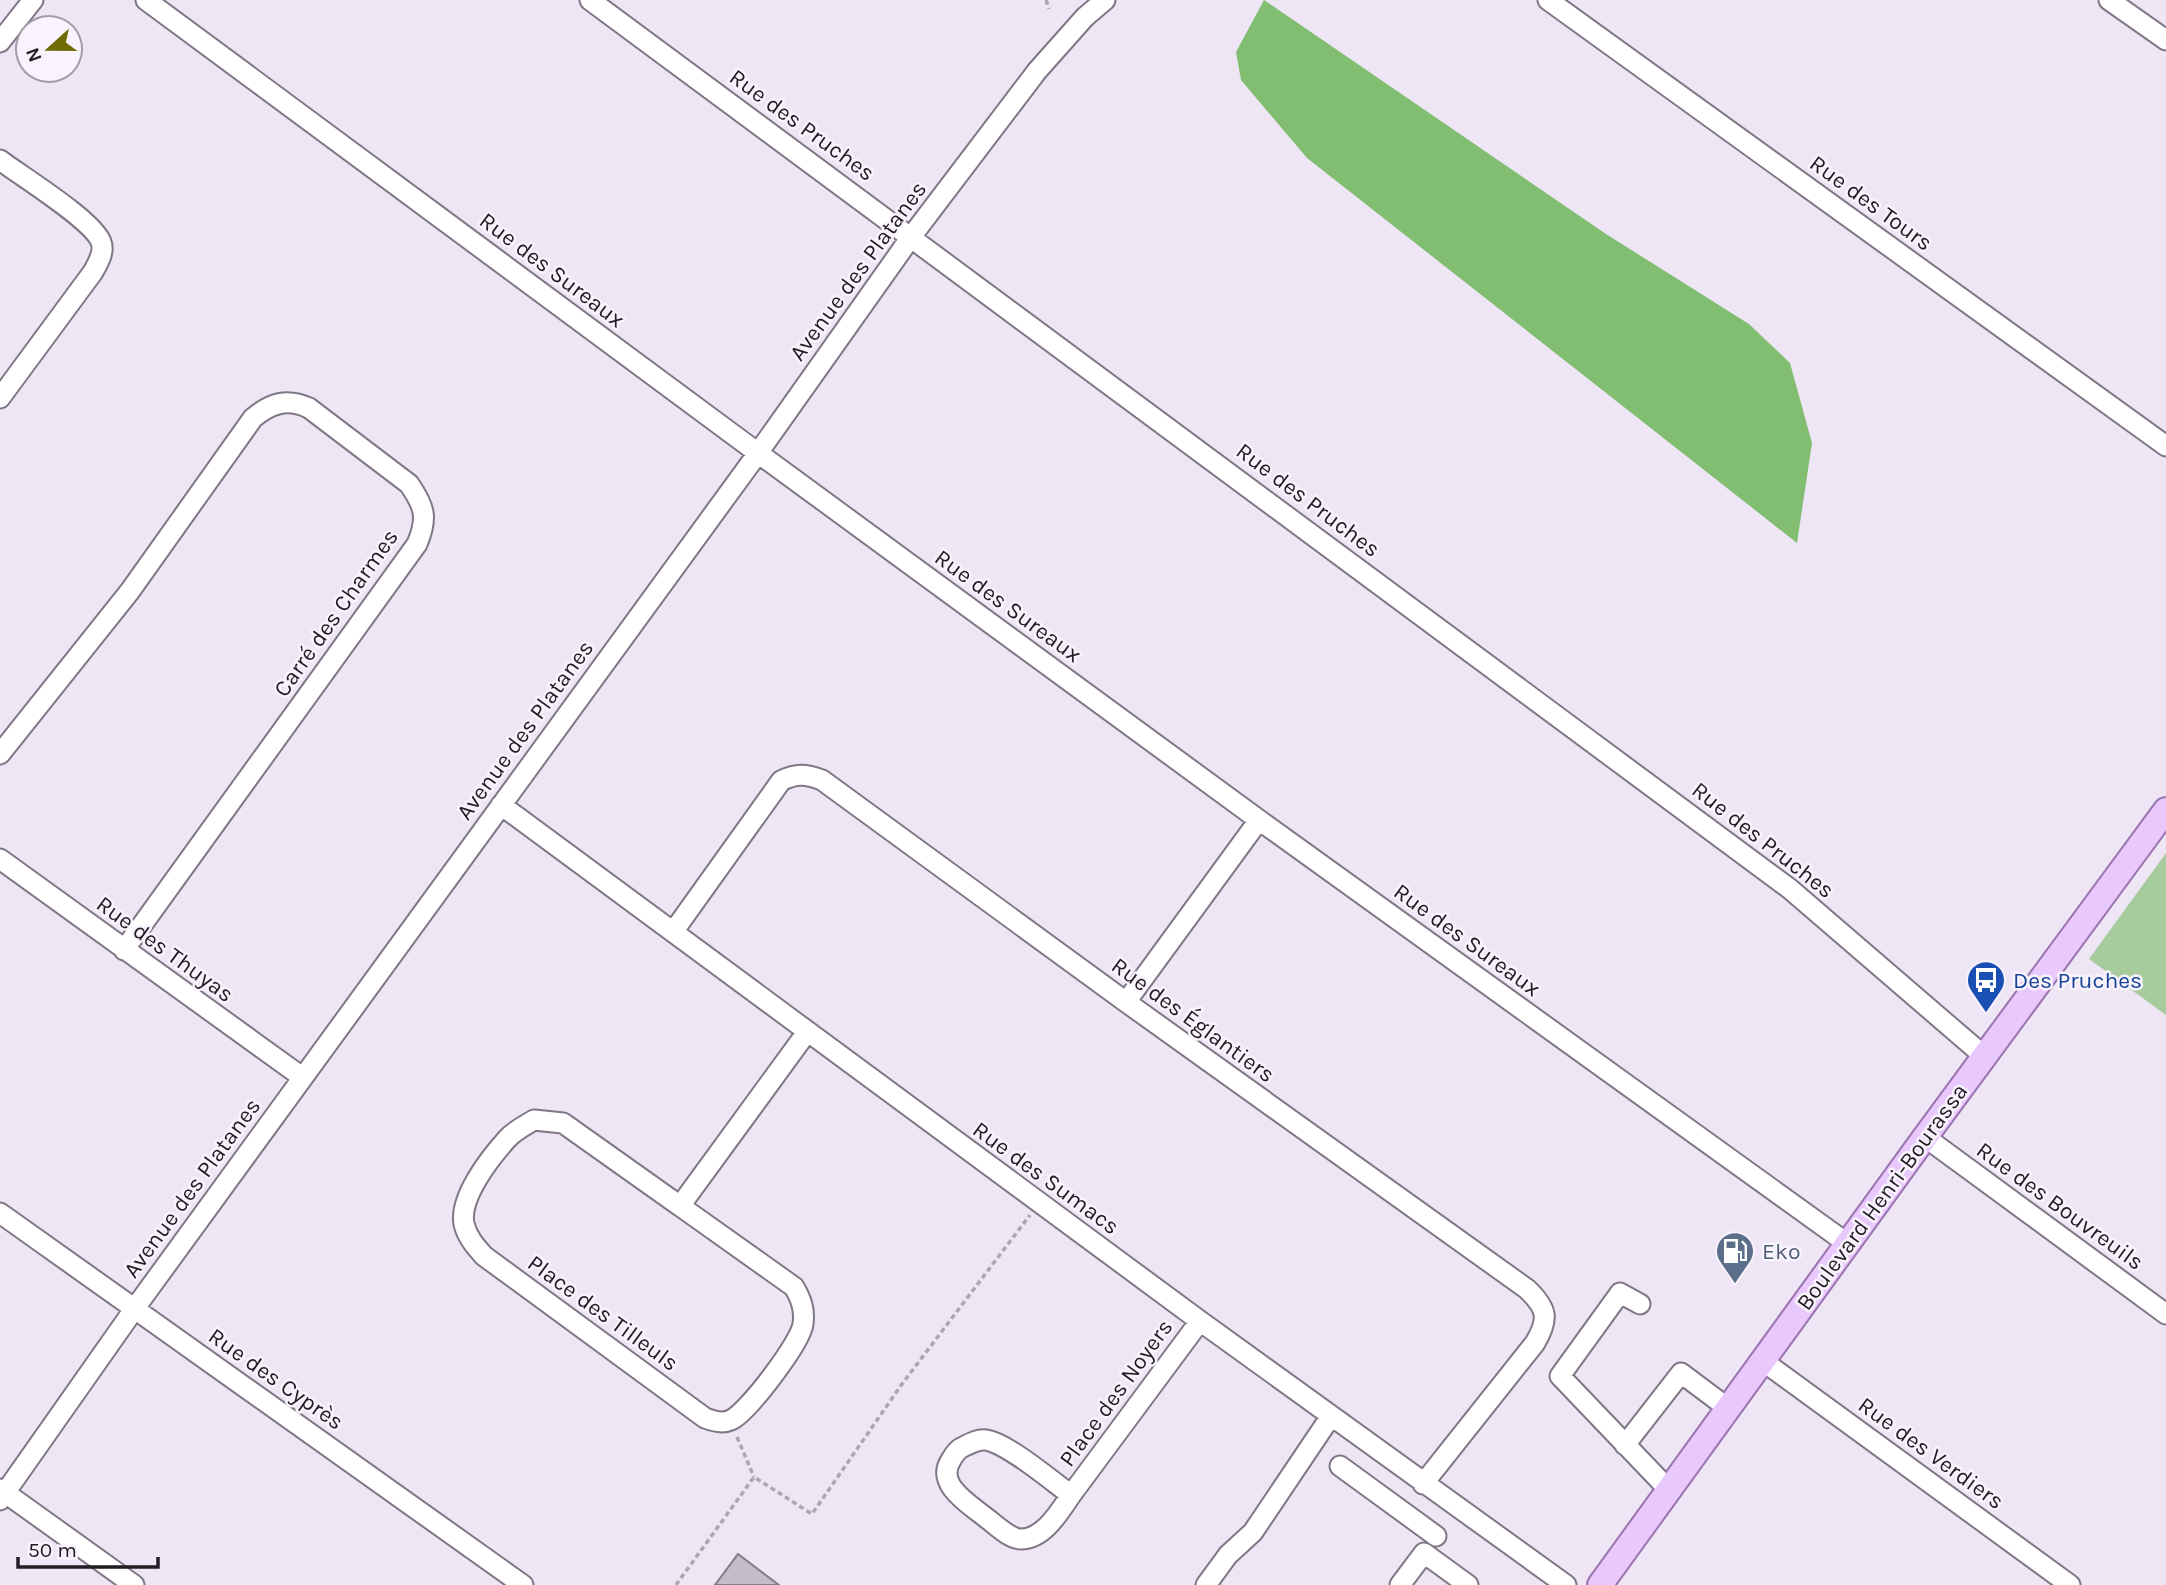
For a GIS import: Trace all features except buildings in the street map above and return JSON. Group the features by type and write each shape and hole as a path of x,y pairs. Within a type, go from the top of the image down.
{"main road":[{"name":"Boulevard Henri-Bourassa","path":"1600,1585 2166,810"}],"street":[{"path":"0,42 33,0"},
{"name":"Rue des Sureaux","path":"146,0 1259,820 1848,1244"},
{"name":"Rue des Pruches","path":"590,0 1790,889 1984,1056"},
{"name":"Avenue des Platanes","path":"2,1494 302,1077 758,453 911,237 1037,71 1085,17 1105,0"},
{"name":"Rue des Tours","path":"1548,0 2166,446"},
{"path":"2109,0 2166,40"},
{"path":"0,160 95,231 102,244 100,258 93,272 0,398"},
{"name":"Carré des Charmes","path":"0,754 130,591 253,418 264,408 281,402 296,402 309,408 409,484 418,497 424,513 424,529 417,544 124,950"},
{"name":"Rue des Églantiers","path":"673,932 781,781 791,776 806,774 822,779 1538,1299 1545,1313 1543,1329 1535,1343 1423,1484"},
{"name":"Rue des Sumacs","path":"500,805 1200,1321 1566,1585"},
{"path":"1126,1002 1259,820"},
{"name":"Rue des Thuyas","path":"0,859 302,1077"},
{"path":"680,1206 807,1032"},
{"name":"Place des Tilleuls","path":"534,1120 563,1123 680,1206 794,1287 802,1300 804,1314 800,1336 745,1410 730,1421 718,1422 705,1418 484,1256 464,1227 463,1209 468,1193 507,1139 534,1120"},
{"name":"Rue des Bouvreuils","path":"1925,1137 2166,1314"},
{"name":"Rue des Cyprès","path":"0,1213 523,1585"},
{"path":"1640,1304 1620,1293 1560,1376 1669,1490"},
{"name":"Place des Noyers","path":"1072,1495 1001,1445 985,1440 971,1443 957,1451 947,1466 948,1482 957,1495 1007,1534 1020,1539 1033,1536 1054,1521 1200,1321"},
{"name":"Rue des Verdiers","path":"1763,1362 2070,1585"},
{"path":"1625,1445 1681,1373 1729,1409"},
{"path":"1206,1585 1228,1555 1253,1532 1331,1416"},
{"path":"1340,1466 1436,1536"},
{"path":"2,1494 134,1585"},
{"path":"1400,1585 1455,1507"},
{"path":"1424,1553 1468,1585"}],"path":[{"path":"1046,0 1049,9"},
{"path":"730,1421 754,1477 812,1514 902,1384 1038,1202"},
{"path":"676,1585 754,1477"}],"green space":[{"path":"1264,0 1606,234 1749,324 1790,363 1812,443 1797,543 1307,158 1241,80 1236,52"},
{"path":"2166,853 2166,1015 2089,959"}],"place":[{"name":"Des Pruches","path":"1986,1014"},
{"name":"Eko","path":"1735,1285"}]}
